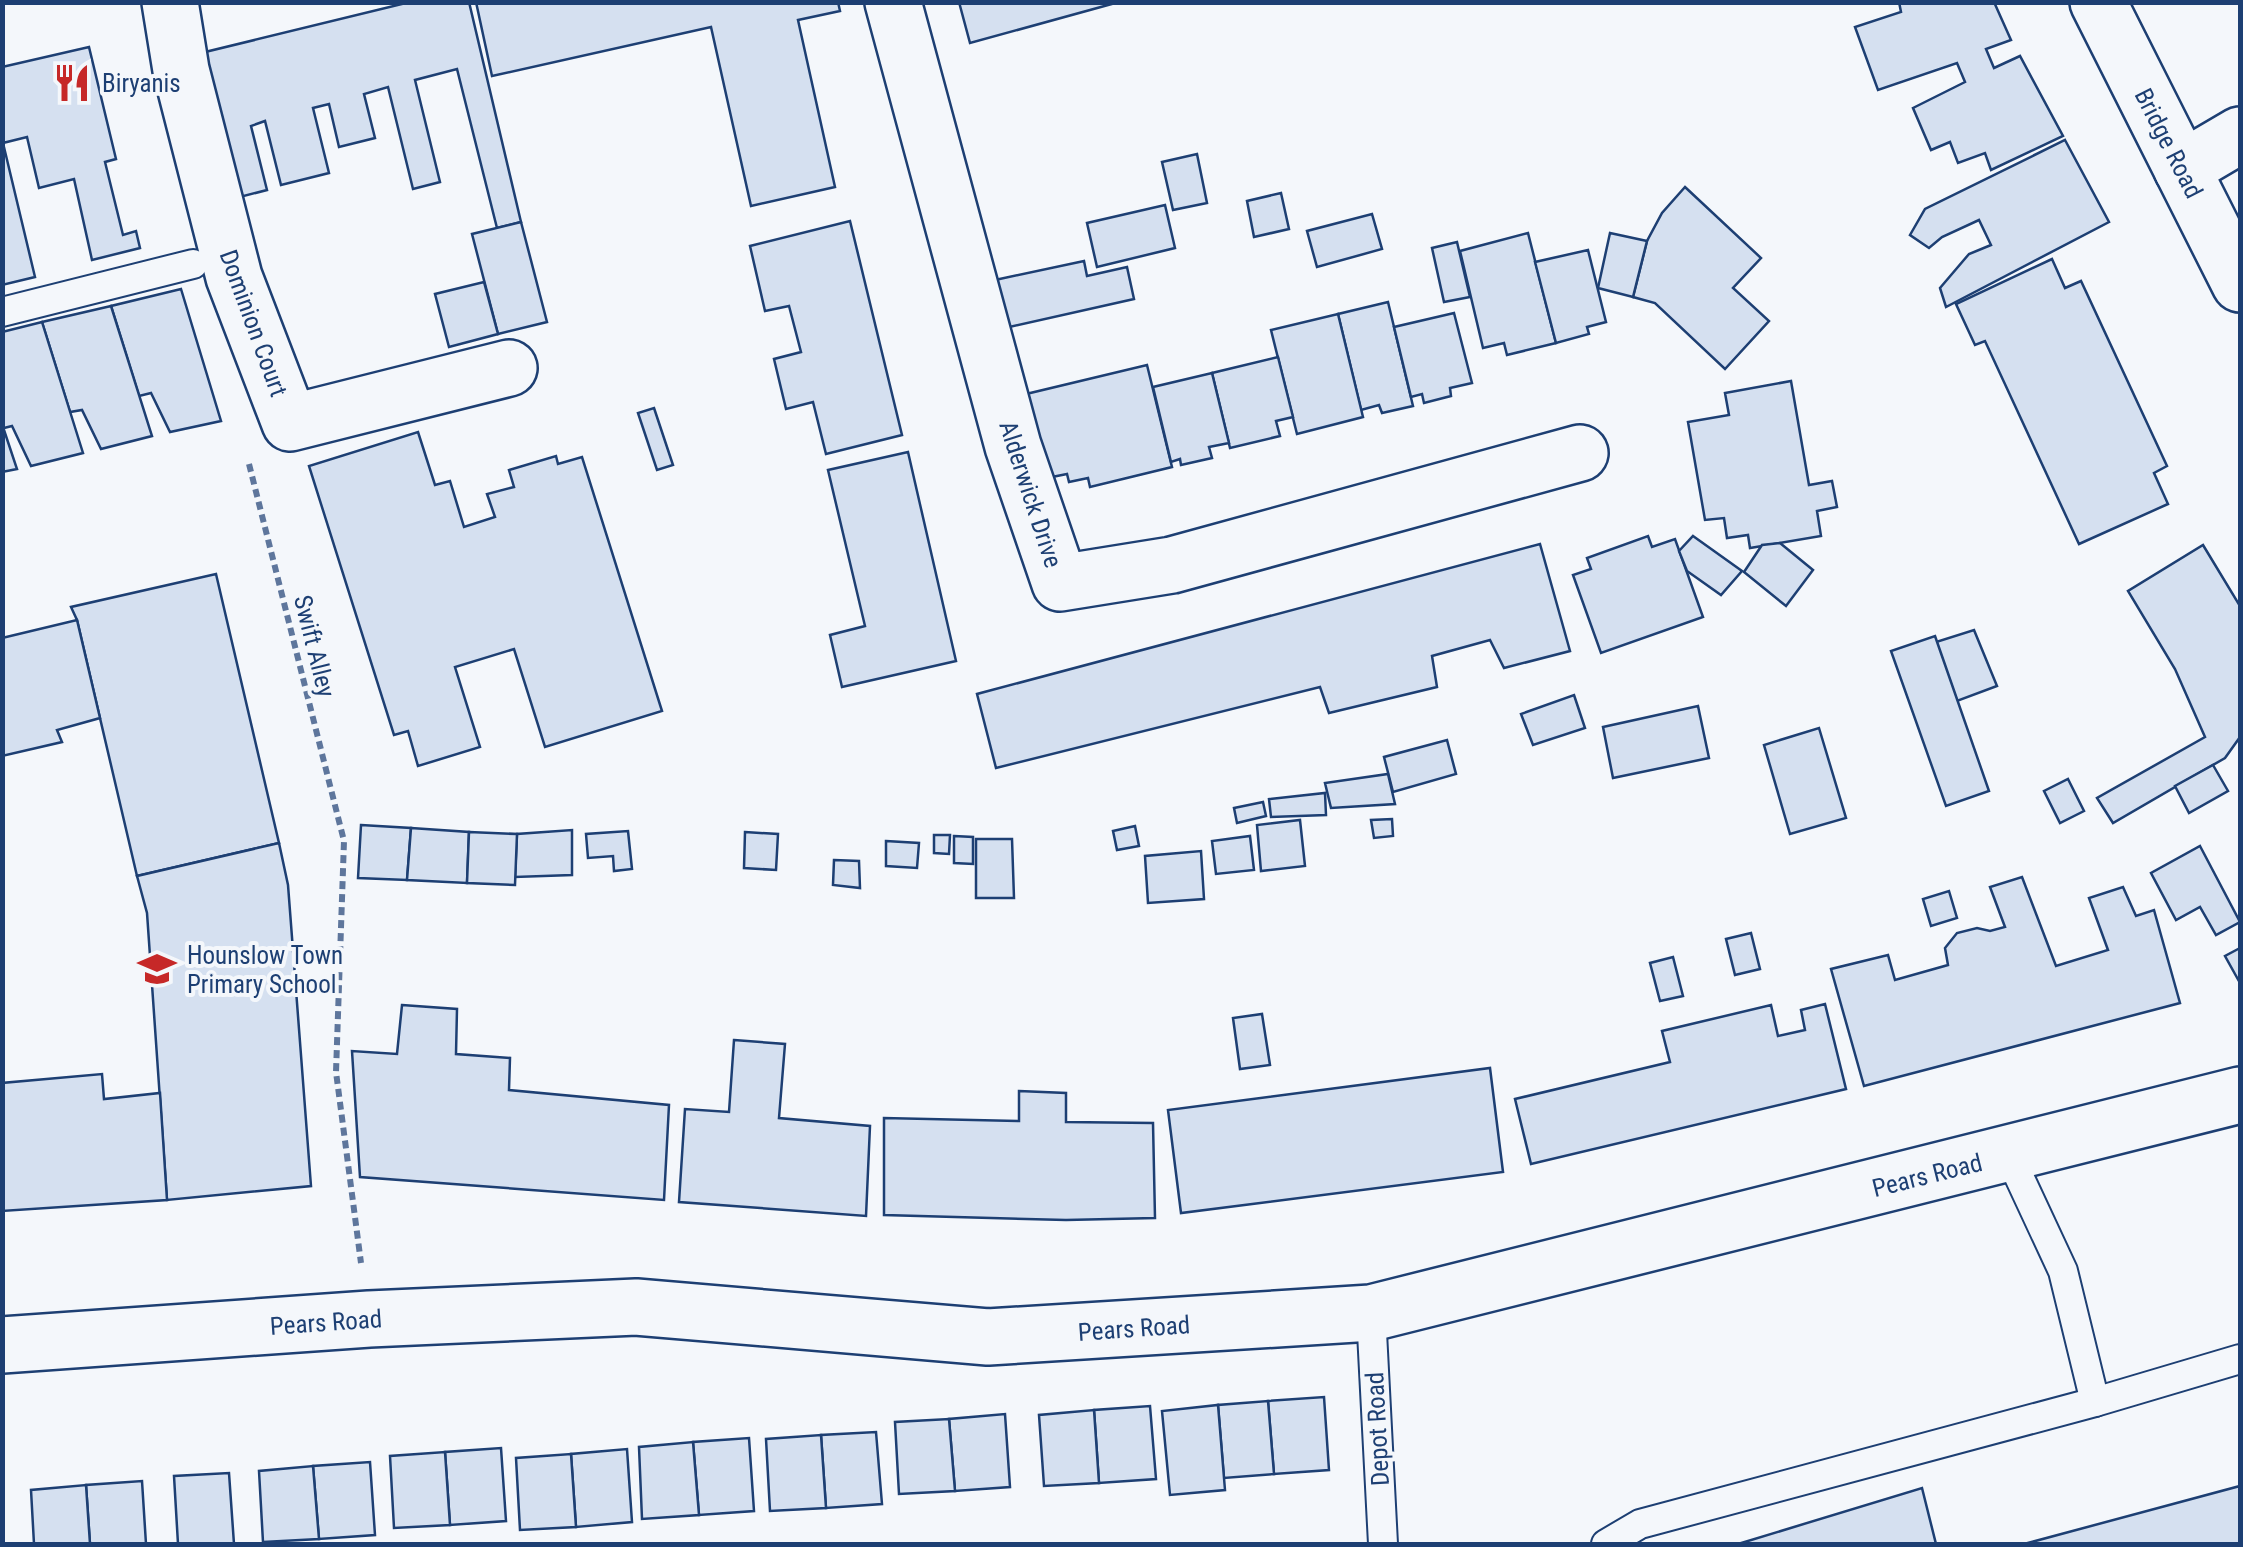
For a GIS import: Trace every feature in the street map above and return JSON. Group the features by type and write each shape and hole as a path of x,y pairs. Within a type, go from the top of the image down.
{"street":[{"name":"Dominion Court","path":"170,2 181,70 234,278 290,423 508,368"},
{"name":"Alderwick Drive","path":"893,2 1013,446 1060,583 1172,566 1580,453"},
{"name":"Bridge Road","path":"2098,2 2240,284"},
{"path":"2182,169 2240,135"},
{"name":"Pears Road","path":"2,1345 368,1319 636,1307 988,1337 1371,1312 2240,1095"}],"lane":[{"path":"2,312 193,264"},
{"path":"2009,1155 2063,1271 2095,1402"},
{"name":"Depot Road","path":"1371,1312 1383,1544"},
{"path":"1606,1544 1640,1524 2095,1402 2240,1359"}],"path":[{"name":"Swift Alley","path":"249,462 344,841 336,1072 368,1319"}],"building":[{"path":"410,2 469,2 521,222 497,228 457,69 415,80 440,182 413,189 388,87 364,94 375,138 339,147 329,104 313,108 329,173 281,185 265,121 251,126 267,190 232,199 197,54"},
{"path":"476,2 838,2 840,11 798,20 835,187 751,206 711,27 492,76"},
{"path":"959,2 1119,2 970,43"},
{"path":"1899,2 1994,2 2011,40 1986,49 1994,68 2020,56 2063,136 1991,170 1985,153 1958,163 1950,142 1931,150 1913,108 1965,82 1957,63 1878,90 1855,27 1901,12"},
{"path":"89,47 116,159 105,162 123,235 136,231 140,248 92,260 74,179 39,188 27,137 3,143 35,277 2,285 2,67"},
{"path":"2065,140 2109,222 1946,307 1940,288 1969,254 1991,245 1979,220 1942,237 1929,248 1910,235 1925,209"},
{"path":"1197,154 1207,203 1173,210 1162,162"},
{"path":"1685,187 1761,258 1733,288 1769,321 1725,369 1655,303 1633,297 1647,241 1662,213"},
{"path":"1281,193 1289,229 1254,237 1247,201"},
{"path":"1165,205 1175,248 1097,267 1087,223"},
{"path":"1372,214 1382,249 1317,267 1307,231"},
{"path":"850,221 902,435 826,454 813,402 786,409 774,359 801,352 789,306 765,311 750,246"},
{"path":"521,222 547,322 498,334 472,234"},
{"path":"1528,233 1556,343 1507,355 1504,343 1483,348 1460,251"},
{"path":"1610,233 1647,241 1633,297 1598,288"},
{"path":"1457,242 1470,297 1444,302 1432,248"},
{"path":"1588,250 1606,322 1587,327 1589,334 1556,343 1535,262"},
{"path":"2052,259 2065,288 2081,281 2167,466 2154,473 2168,504 2079,544 1985,341 1975,345 1956,304"},
{"path":"1084,261 1087,276 1127,267 1134,299 1005,328 995,280"},
{"path":"484,282 498,334 449,347 435,294"},
{"path":"181,289 221,421 170,432 151,393 139,396 111,306"},
{"path":"1388,302 1413,406 1382,413 1379,405 1361,410 1338,314"},
{"path":"111,306 152,436 101,449 82,410 70,412 42,322"},
{"path":"1454,313 1472,383 1450,388 1451,396 1424,403 1422,394 1411,397 1394,327"},
{"path":"1338,314 1363,417 1297,434 1271,330"},
{"path":"42,322 83,453 31,466 12,426 4,428 2,424 2,332"},
{"path":"1278,357 1293,417 1276,421 1280,436 1230,448 1212,373"},
{"path":"1147,365 1172,467 1090,487 1088,478 1069,482 1067,474 1042,479 1022,395"},
{"path":"1212,373 1229,443 1209,447 1212,458 1181,465 1180,459 1171,462 1153,387"},
{"path":"1791,381 1809,485 1832,481 1837,507 1817,511 1821,536 1750,548 1748,535 1727,538 1724,518 1705,520 1688,422 1729,415 1725,393"},
{"path":"654,408 673,465 657,470 638,413"},
{"path":"2,424 17,469 2,472"},
{"path":"418,432 435,485 450,481 464,527 495,517 487,494 514,487 509,470 556,456 558,464 582,457 662,711 545,747 514,649 455,667 480,747 418,766 408,731 394,735 309,466"},
{"path":"908,452 956,661 842,687 830,635 865,626 828,470"},
{"path":"1648,536 1652,547 1675,539 1703,617 1601,653 1573,575 1591,569 1587,558"},
{"path":"1693,536 1742,571 1721,595 1687,571 1679,551"},
{"path":"1780,543 1813,570 1786,606 1744,572 1762,545"},
{"path":"1540,544 1570,651 1504,668 1490,640 1432,656 1437,687 1329,713 1320,687 996,768 977,694"},
{"path":"2203,545 2240,606 2240,737 2225,758 2113,823 2097,798 2205,737 2175,669 2128,591"},
{"path":"216,574 279,843 137,876 71,607"},
{"path":"77,620 100,718 57,730 62,742 2,756 2,638"},
{"path":"1974,630 1997,686 1957,701 1936,642"},
{"path":"1935,636 1989,791 1946,806 1891,651"},
{"path":"1574,695 1585,728 1533,745 1521,714"},
{"path":"1698,706 1709,758 1613,778 1603,727"},
{"path":"1819,728 1846,818 1790,834 1764,745"},
{"path":"1447,740 1456,774 1393,792 1384,757"},
{"path":"2213,765 2228,791 2189,813 2175,786"},
{"path":"1388,774 1395,804 1331,808 1325,783"},
{"path":"2068,779 2084,811 2060,823 2044,791"},
{"path":"1325,793 1326,815 1271,817 1269,799"},
{"path":"1263,802 1266,816 1237,823 1234,808"},
{"path":"1392,819 1393,836 1374,838 1371,820"},
{"path":"1300,820 1305,866 1261,871 1257,825"},
{"path":"361,825 411,828 407,880 358,878"},
{"path":"1135,826 1139,846 1117,850 1113,831"},
{"path":"411,828 469,832 467,883 407,880"},
{"path":"572,830 572,875 515,877 517,834"},
{"path":"628,831 632,869 614,871 613,856 588,858 586,834"},
{"path":"469,832 517,834 515,885 467,883"},
{"path":"745,832 778,834 776,870 744,868"},
{"path":"934,835 950,835 949,854 934,853"},
{"path":"954,836 973,837 973,864 954,863"},
{"path":"1250,836 1254,870 1216,874 1212,841"},
{"path":"976,839 1012,839 1014,898 976,898"},
{"path":"886,841 919,843 917,868 886,866"},
{"path":"279,843 288,885 311,1186 167,1200 147,913 137,876"},
{"path":"2200,846 2240,922 2216,935 2200,907 2176,920 2151,873"},
{"path":"1201,851 1204,899 1148,903 1145,856"},
{"path":"834,860 859,861 860,888 833,885"},
{"path":"2022,877 2056,966 2108,950 2089,898 2123,887 2136,916 2154,910 2180,1003 1864,1086 1831,969 1888,955 1895,980 1948,965 1945,948 1957,933 2005,927 1990,887"},
{"path":"1949,891 1957,918 1931,926 1923,899"},
{"path":"1751,933 1760,969 1735,975 1726,939"},
{"path":"2240,948 2240,983 2225,956"},
{"path":"1673,957 1683,996 1660,1001 1650,963"},
{"path":"1825,1004 1846,1089 1531,1164 1515,1099 1670,1062 1662,1031 1771,1005 1778,1036 1805,1030 1801,1010"},
{"path":"402,1005 457,1009 456,1054 510,1058 509,1090 669,1105 664,1200 360,1177 352,1051 397,1054"},
{"path":"1262,1014 1270,1065 1240,1069 1233,1018"},
{"path":"734,1040 785,1044 779,1118 870,1126 866,1216 679,1202 685,1109 729,1112"},
{"path":"1490,1068 1503,1172 1181,1213 1168,1110"},
{"path":"102,1074 104,1099 160,1093 167,1200 2,1211 2,1083"},
{"path":"1019,1091 1066,1093 1066,1122 1153,1123 1155,1218 884,1215 884,1118 1019,1121"},
{"path":"1324,1397 1329,1470 1274,1474 1268,1401"},
{"path":"1268,1401 1274,1474 1224,1478 1218,1405"},
{"path":"1218,1405 1225,1490 1170,1495 1162,1411"},
{"path":"1150,1406 1156,1479 1099,1483 1094,1410"},
{"path":"1094,1410 1099,1483 1044,1486 1039,1415"},
{"path":"1005,1414 1010,1487 955,1491 949,1419"},
{"path":"949,1419 955,1491 899,1494 895,1422"},
{"path":"876,1432 882,1504 826,1508 821,1435"},
{"path":"821,1435 826,1508 770,1511 766,1439"},
{"path":"749,1438 754,1511 699,1515 693,1442"},
{"path":"693,1442 699,1515 642,1519 639,1447"},
{"path":"501,1448 506,1521 450,1525 445,1452"},
{"path":"627,1449 632,1522 576,1527 571,1454"},
{"path":"445,1452 450,1525 394,1528 390,1456"},
{"path":"571,1454 576,1527 520,1530 516,1458"},
{"path":"370,1462 375,1535 319,1539 313,1466"},
{"path":"313,1466 319,1539 263,1542 259,1471"},
{"path":"229,1473 234,1544 178,1544 174,1476"},
{"path":"142,1481 146,1544 90,1544 86,1485"},
{"path":"86,1485 90,1544 34,1544 31,1490"},
{"path":"2240,1486 2240,1544 2024,1544"},
{"path":"1922,1488 1936,1544 1738,1544"}],"place":[{"name":"Biryanis","path":"72,83"},
{"name":"Hounslow Town Primary School","path":"157,969"}]}
